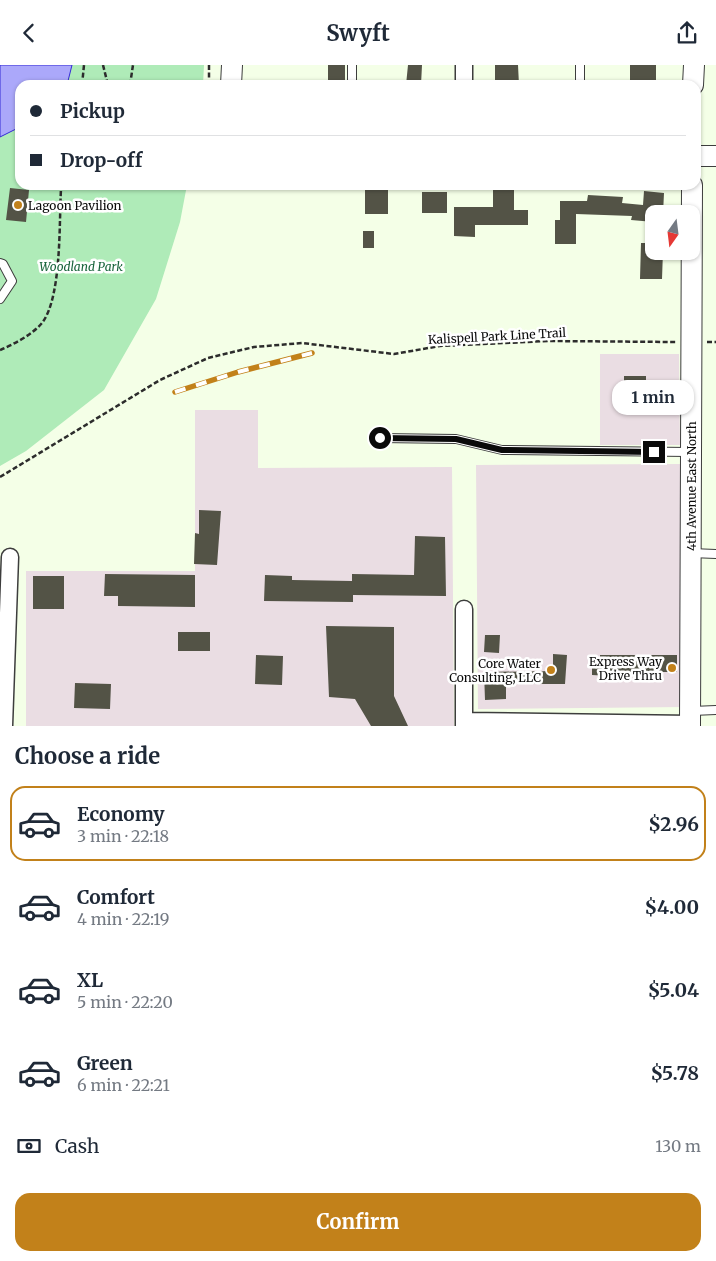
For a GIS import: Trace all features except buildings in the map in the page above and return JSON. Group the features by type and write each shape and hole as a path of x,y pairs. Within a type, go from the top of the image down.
{"street":[{"path":"231,80 232,65"},
{"path":"464,65 464,80"},
{"path":"693,80 694,65"},
{"path":"701,157 716,156"},
{"name":"4th Avenue East North","path":"691,720 692,190"},
{"path":"3,724 3,685 10,557"},
{"path":"464,609 464,723 580,724 691,720"}],"lane":[{"path":"352,65 352,80"},
{"path":"580,65 580,80"},
{"path":"0,263 3,264 12,281 0,299"},
{"path":"380,438 456,439 502,450 691,452"},
{"path":"691,553 716,554"},
{"path":"691,720 716,710"}],"path":[{"path":"82,80 84,65"},
{"path":"103,65 107,80"},
{"path":"131,80 133,65"},
{"path":"208,80 209,65"},
{"path":"0,350 18,342 42,323 52,302 56,282 61,190"},
{"name":"Kalispell Park Line Trail","path":"0,477 160,380 208,357 254,347 302,343 394,354 440,346 548,341 716,342"}],"shaded area":[{"path":"0,65 72,65 68,80 15,80 15,130 0,137"},
{"path":"600,354 679,354 680,445 600,445"},
{"path":"195,410 258,410 258,468 452,467 454,726 26,726 26,571 195,571"},
{"path":"682,464 685,707 478,709 476,465"}],"green space":[{"name":"Woodland Park","path":"0,65 204,65 203,80 15,80 15,190 186,190 180,222 156,299 104,390 26,451 0,466"}],"railway":[{"path":"175,392 238,372 312,353"}],"place":[{"name":"Lagoon Pavilion","path":"18,205"},
{"name":"Express Way Drive Thru","path":"672,668"},
{"name":"Core Water Consulting, LLC","path":"551,670"}],"route":[{"path":"380,438 456,439 502,450 654,452"}]}
